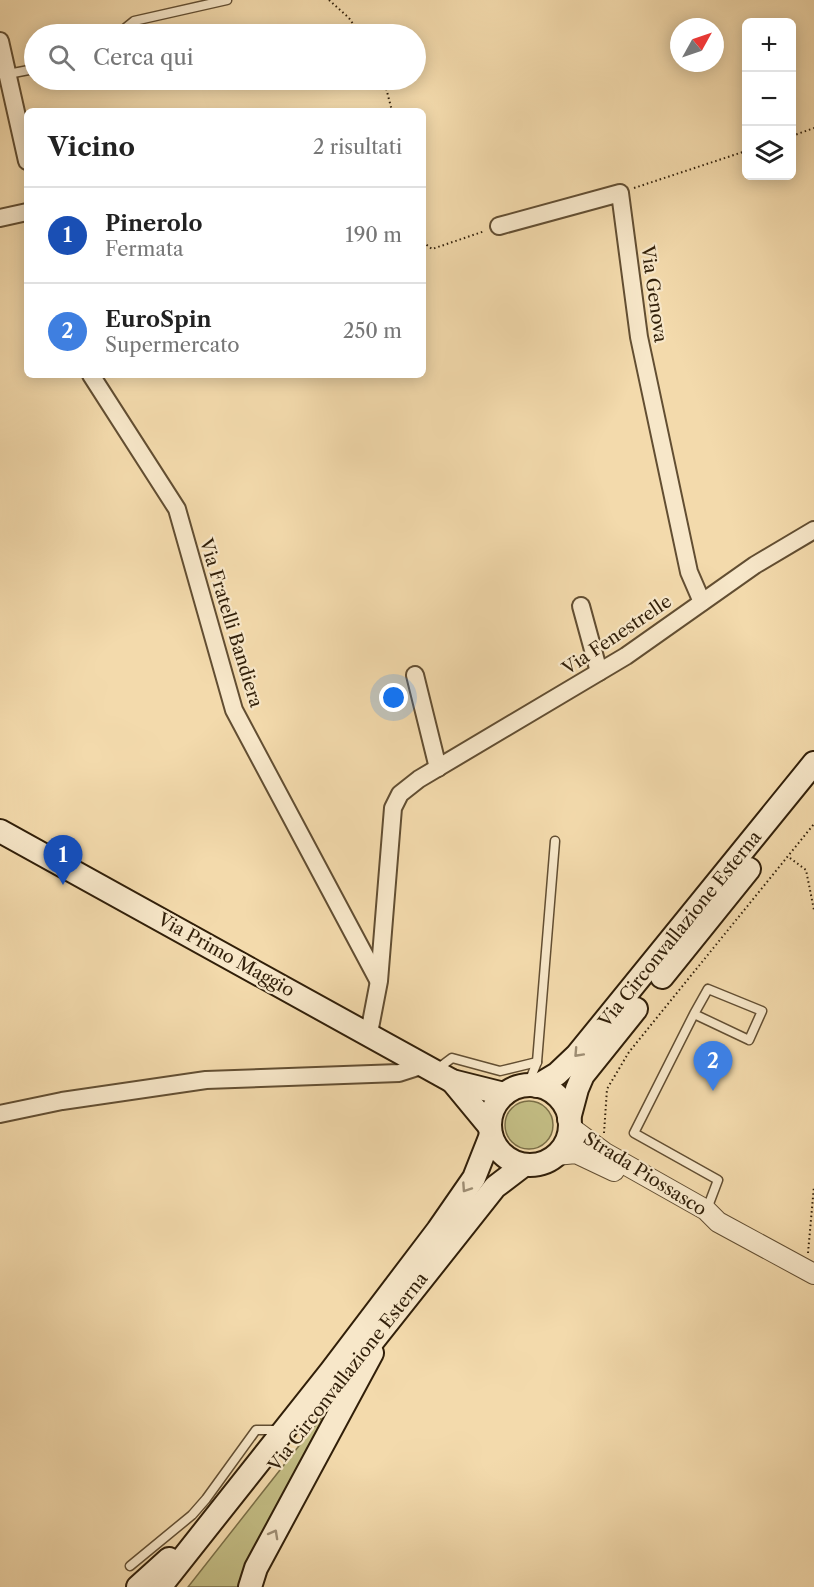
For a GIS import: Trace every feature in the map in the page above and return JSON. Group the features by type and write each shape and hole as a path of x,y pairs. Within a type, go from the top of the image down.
{"main road":[{"name":"Via Circonvallazione Esterna","path":"533,1085 557,1074 600,1028 814,763"},
{"name":"Via Circonvallazione Esterna","path":"569,1123 577,1089 584,1075 814,786"},
{"name":"Via Primo Maggio","path":"0,831 437,1072 504,1094"},
{"name":"Via Primo Maggio","path":"437,1072 490,1131"},
{"path":"533,1085 557,1096 569,1123 565,1144 556,1155 536,1165 524,1165 502,1154 490,1131 494,1106 504,1094 515,1087 533,1085"},
{"name":"Via Circonvallazione Esterna","path":"177,1587 377,1323 474,1178 490,1131"},
{"name":"Via Circonvallazione Esterna","path":"160,1587 284,1430 495,1187 524,1165"},
{"path":"250,1587 256,1568 356,1386 377,1323"},
{"path":"138,1587 221,1511"}],"street":[{"path":"0,41 24,146"},
{"path":"500,226 620,193"},
{"name":"Via Genova","path":"620,193 639,337 689,572 702,602"},
{"path":"0,218 24,213"},
{"name":"Via Fratelli Bandiera","path":"92,378 177,509 234,710 379,981"},
{"name":"Via Fenestrelle","path":"369,1033 379,981 393,808 400,794 438,768 626,656 755,565 814,530"},
{"path":"581,606 599,672"},
{"path":"415,675 438,768"},
{"path":"0,1114 62,1101 206,1080 437,1072"},
{"name":"Strada Piossasco","path":"569,1123 605,1153 810,1272"},
{"name":"Strada Piossasco","path":"556,1155 576,1153 705,1220 712,1216"}],"lane":[{"path":"130,24 134,21 227,0"},
{"path":"9,74 24,71"},
{"path":"533,1085 537,1062 555,841"},
{"path":"694,1014 749,1040 762,1011 708,989 694,1014 634,1133 718,1180 712,1216"},
{"path":"437,1072 452,1058 500,1071 537,1062"},
{"name":"Via Circonvallazione Esterna","path":"130,1566 192,1515 256,1430 284,1430"}],"path":[{"path":"329,0 353,24"},
{"path":"387,90 391,108"},
{"path":"796,135 814,128"},
{"path":"620,193 742,153"},
{"path":"426,244 432,249 500,226"},
{"path":"605,1153 604,1109 607,1089 615,1073 768,877 790,858 814,824"},
{"path":"790,858 799,862 806,870 814,910"},
{"path":"810,1272 814,1186"}],"shaded area":[{"path":"524,1101 534,1101 549,1111 553,1125 552,1134 543,1145 534,1149 524,1149 509,1139 505,1130 505,1120 515,1105"},
{"path":"339,1395 240,1587 188,1587"}],"place":[{"name":"Pinerolo","path":"63,885"},
{"name":"EuroSpin","path":"713,1091"}]}
